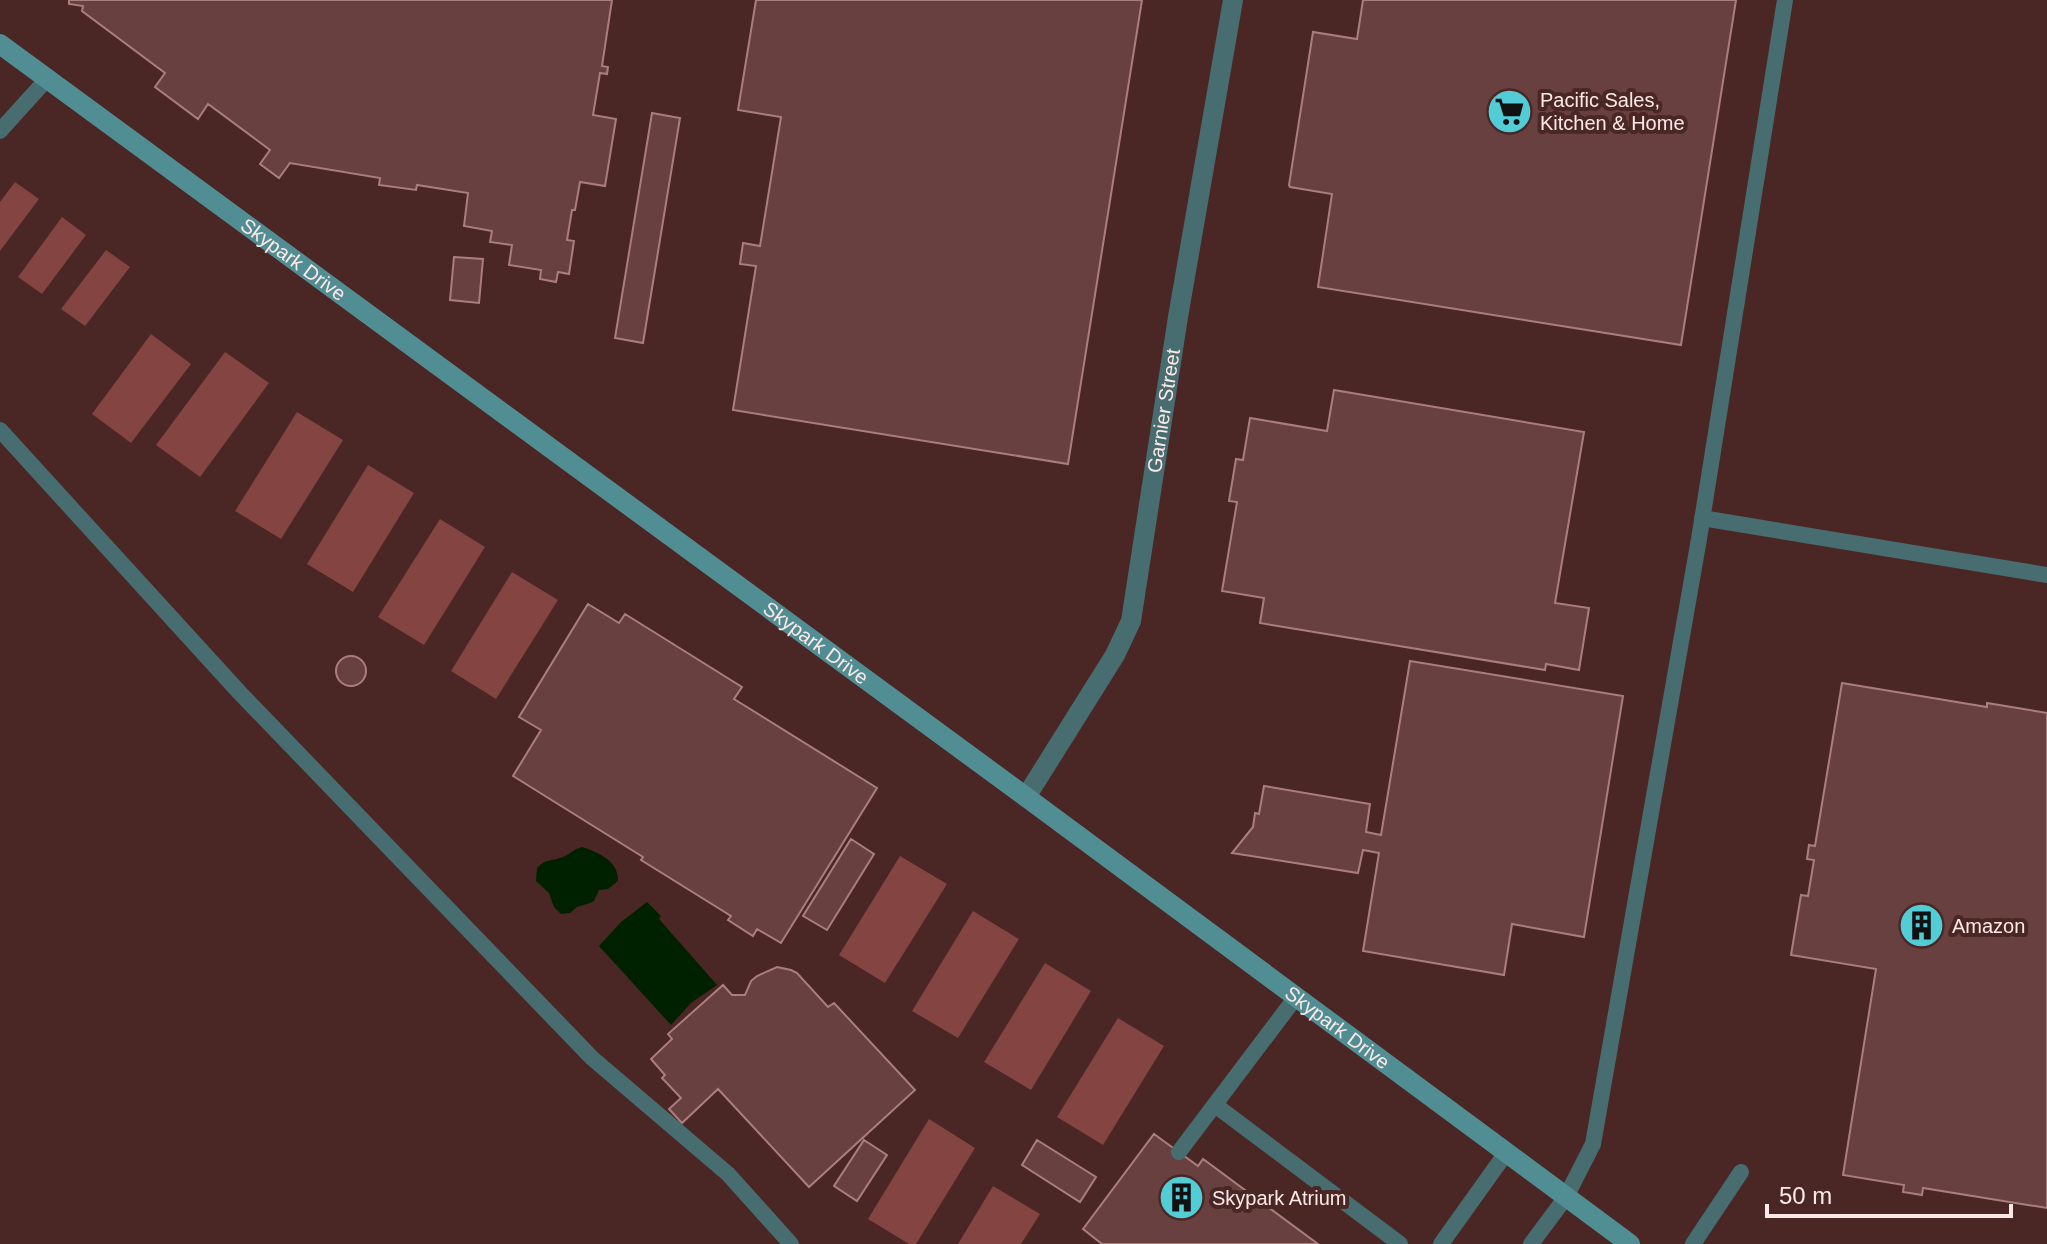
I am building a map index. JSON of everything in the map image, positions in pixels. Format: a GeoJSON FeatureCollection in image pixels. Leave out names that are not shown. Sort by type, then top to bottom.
{"type":"FeatureCollection","features":[{"type":"Feature","properties":{"kind":"main road","name":"Skypark Drive"},"geometry":{"type":"LineString","coordinates":[[0,44],[1630,1244]]}},
{"type":"Feature","properties":{"kind":"street","name":"Garnier Street"},"geometry":{"type":"LineString","coordinates":[[1026,797],[1115,655],[1131,621],[1178,317],[1233,0]]}},
{"type":"Feature","properties":{"kind":"lane"},"geometry":{"type":"LineString","coordinates":[[1531,1244],[1566,1197],[1593,1144],[1702,518],[1785,0]]}},
{"type":"Feature","properties":{"kind":"lane"},"geometry":{"type":"LineString","coordinates":[[0,131],[47,79]]}},
{"type":"Feature","properties":{"kind":"lane"},"geometry":{"type":"LineString","coordinates":[[0,430],[239,692],[592,1058],[728,1174],[791,1244]]}},
{"type":"Feature","properties":{"kind":"lane"},"geometry":{"type":"LineString","coordinates":[[1702,518],[2047,575]]}},
{"type":"Feature","properties":{"kind":"lane"},"geometry":{"type":"LineString","coordinates":[[1179,1152],[1296,997]]}},
{"type":"Feature","properties":{"kind":"lane"},"geometry":{"type":"LineString","coordinates":[[1215,1105],[1400,1244]]}},
{"type":"Feature","properties":{"kind":"lane"},"geometry":{"type":"LineString","coordinates":[[1441,1244],[1506,1153]]}},
{"type":"Feature","properties":{"kind":"lane"},"geometry":{"type":"LineString","coordinates":[[1693,1244],[1741,1172]]}},
{"type":"Feature","properties":{"kind":"shaded area"},"geometry":{"type":"Polygon","coordinates":[[[15,182],[39,199],[0,251],[0,202],[15,182]]]}},
{"type":"Feature","properties":{"kind":"shaded area"},"geometry":{"type":"Polygon","coordinates":[[[62,217],[86,235],[42,294],[18,277],[62,217]]]}},
{"type":"Feature","properties":{"kind":"shaded area"},"geometry":{"type":"Polygon","coordinates":[[[106,250],[130,267],[85,326],[61,309],[106,250]]]}},
{"type":"Feature","properties":{"kind":"shaded area"},"geometry":{"type":"Polygon","coordinates":[[[151,334],[191,364],[131,443],[92,414],[151,334]]]}},
{"type":"Feature","properties":{"kind":"shaded area"},"geometry":{"type":"Polygon","coordinates":[[[225,352],[269,383],[200,477],[156,445],[225,352]]]}},
{"type":"Feature","properties":{"kind":"shaded area"},"geometry":{"type":"Polygon","coordinates":[[[297,412],[343,440],[281,539],[235,511],[297,412]]]}},
{"type":"Feature","properties":{"kind":"shaded area"},"geometry":{"type":"Polygon","coordinates":[[[368,465],[414,493],[353,592],[307,564],[368,465]]]}},
{"type":"Feature","properties":{"kind":"shaded area"},"geometry":{"type":"Polygon","coordinates":[[[440,519],[485,547],[424,645],[378,617],[440,519]]]}},
{"type":"Feature","properties":{"kind":"shaded area"},"geometry":{"type":"Polygon","coordinates":[[[512,572],[558,600],[496,699],[451,671],[512,572]]]}},
{"type":"Feature","properties":{"kind":"shaded area"},"geometry":{"type":"Polygon","coordinates":[[[582,847],[611,863],[618,881],[608,889],[599,890],[594,901],[561,914],[554,907],[549,893],[536,881],[537,868],[582,847]]]}},
{"type":"Feature","properties":{"kind":"shaded area"},"geometry":{"type":"Polygon","coordinates":[[[900,856],[947,884],[885,983],[839,955],[900,856]]]}},
{"type":"Feature","properties":{"kind":"shaded area"},"geometry":{"type":"Polygon","coordinates":[[[647,902],[717,985],[691,1003],[671,1025],[599,946],[621,922],[647,902]]]}},
{"type":"Feature","properties":{"kind":"shaded area"},"geometry":{"type":"Polygon","coordinates":[[[973,911],[1019,939],[958,1038],[912,1011],[973,911]]]}},
{"type":"Feature","properties":{"kind":"shaded area"},"geometry":{"type":"Polygon","coordinates":[[[1045,963],[1091,991],[1031,1090],[984,1062],[1045,963]]]}},
{"type":"Feature","properties":{"kind":"shaded area"},"geometry":{"type":"Polygon","coordinates":[[[1118,1018],[1164,1046],[1103,1145],[1057,1117],[1118,1018]]]}},
{"type":"Feature","properties":{"kind":"shaded area"},"geometry":{"type":"Polygon","coordinates":[[[929,1119],[975,1148],[916,1244],[909,1244],[868,1219],[929,1119]]]}},
{"type":"Feature","properties":{"kind":"shaded area"},"geometry":{"type":"Polygon","coordinates":[[[993,1186],[1040,1214],[1021,1244],[958,1244],[993,1186]]]}},
{"type":"Feature","properties":{"kind":"building"},"geometry":{"type":"Polygon","coordinates":[[[69,0],[612,0],[602,66],[608,67],[607,74],[600,73],[593,115],[616,119],[605,186],[580,182],[567,240],[574,241],[569,274],[558,272],[556,282],[540,279],[541,270],[509,265],[512,245],[490,242],[492,231],[464,226],[468,193],[417,185],[416,190],[379,185],[380,178],[290,163],[279,178],[260,164],[270,150],[208,104],[198,119],[155,87],[165,73],[82,11],[83,6],[69,4],[69,0]]]}},
{"type":"Feature","properties":{"kind":"building"},"geometry":{"type":"Polygon","coordinates":[[[756,0],[1142,0],[1068,464],[733,410],[756,266],[740,264],[743,243],[760,246],[781,117],[738,110],[756,0]]]}},
{"type":"Feature","properties":{"kind":"building","name":"Pacific Sales, Kitchen & Home"},"geometry":{"type":"Polygon","coordinates":[[[1363,0],[1736,0],[1681,345],[1318,287],[1332,194],[1289,185],[1313,32],[1357,39],[1363,0]]]}},
{"type":"Feature","properties":{"kind":"building"},"geometry":{"type":"Polygon","coordinates":[[[652,113],[680,118],[643,343],[615,338],[652,113]]]}},
{"type":"Feature","properties":{"kind":"building"},"geometry":{"type":"Polygon","coordinates":[[[454,257],[483,259],[479,303],[450,300],[454,257]]]}},
{"type":"Feature","properties":{"kind":"building"},"geometry":{"type":"Polygon","coordinates":[[[1334,390],[1584,432],[1555,603],[1589,608],[1579,670],[1546,664],[1545,670],[1260,623],[1264,598],[1222,591],[1237,502],[1229,501],[1236,459],[1243,460],[1250,418],[1327,431],[1334,390]]]}},
{"type":"Feature","properties":{"kind":"building"},"geometry":{"type":"Polygon","coordinates":[[[588,604],[619,623],[625,614],[742,687],[734,699],[877,788],[781,943],[757,929],[753,936],[728,920],[731,916],[641,860],[643,857],[513,776],[541,730],[519,717],[588,604]]]}},
{"type":"Feature","properties":{"kind":"building"},"geometry":{"type":"Polygon","coordinates":[[[351,656],[362,660],[366,671],[362,682],[351,686],[340,682],[336,671],[340,660],[351,656]]]}},
{"type":"Feature","properties":{"kind":"building"},"geometry":{"type":"Polygon","coordinates":[[[1410,661],[1623,696],[1584,937],[1512,924],[1504,975],[1363,951],[1379,853],[1363,850],[1358,873],[1232,853],[1253,827],[1255,813],[1259,814],[1264,786],[1370,804],[1366,832],[1381,835],[1410,661]]]}},
{"type":"Feature","properties":{"kind":"building","name":"Amazon"},"geometry":{"type":"Polygon","coordinates":[[[1842,683],[1987,707],[1987,703],[2047,713],[2047,1208],[1923,1188],[1922,1195],[1903,1192],[1904,1185],[1843,1175],[1876,969],[1791,955],[1801,895],[1808,896],[1814,860],[1807,859],[1809,845],[1815,846],[1842,683]]]}},
{"type":"Feature","properties":{"kind":"building"},"geometry":{"type":"Polygon","coordinates":[[[851,839],[874,854],[827,930],[803,916],[851,839]]]}},
{"type":"Feature","properties":{"kind":"building"},"geometry":{"type":"Polygon","coordinates":[[[777,967],[797,973],[828,1007],[834,1003],[915,1090],[809,1187],[718,1089],[682,1123],[669,1109],[681,1098],[662,1078],[665,1075],[651,1059],[672,1039],[668,1034],[723,985],[732,995],[745,995],[751,981],[777,967]]]}},
{"type":"Feature","properties":{"kind":"building","name":"Skypark Atrium"},"geometry":{"type":"Polygon","coordinates":[[[1154,1134],[1198,1166],[1203,1159],[1318,1244],[1102,1244],[1083,1229],[1154,1134]]]}},
{"type":"Feature","properties":{"kind":"building"},"geometry":{"type":"Polygon","coordinates":[[[864,1140],[887,1155],[857,1201],[834,1186],[864,1140]]]}},
{"type":"Feature","properties":{"kind":"building"},"geometry":{"type":"Polygon","coordinates":[[[1037,1140],[1096,1177],[1080,1202],[1022,1165],[1037,1140]]]}},
{"type":"Feature","properties":{"kind":"place","name":"Pacific Sales, Kitchen & Home"},"geometry":{"type":"Point","coordinates":[1509,112]}},
{"type":"Feature","properties":{"kind":"place","name":"Amazon"},"geometry":{"type":"Point","coordinates":[1921,926]}},
{"type":"Feature","properties":{"kind":"place","name":"Skypark Atrium"},"geometry":{"type":"Point","coordinates":[1181,1198]}}]}
